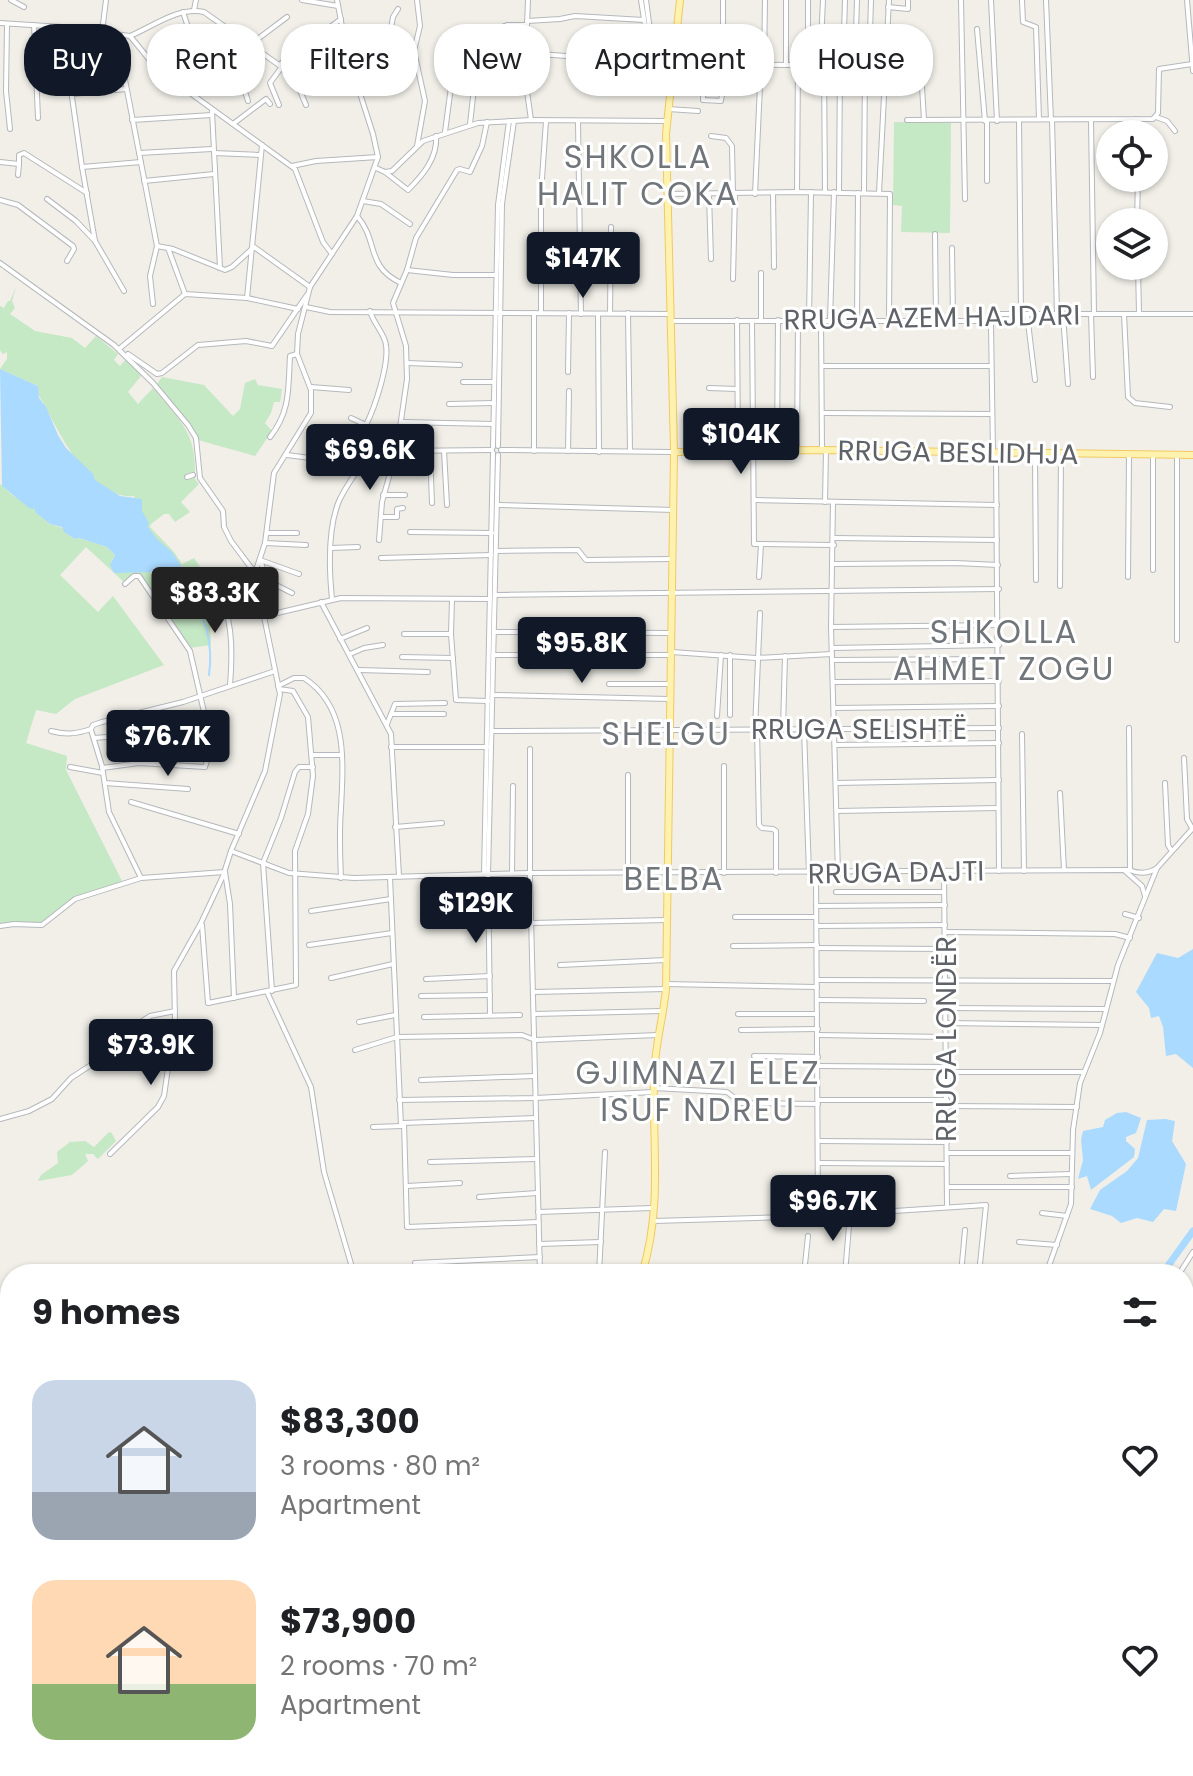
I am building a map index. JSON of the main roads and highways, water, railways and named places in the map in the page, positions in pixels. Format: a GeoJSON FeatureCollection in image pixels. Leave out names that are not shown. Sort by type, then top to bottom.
{"type":"FeatureCollection","features":[{"type":"Feature","properties":{"kind":"main road"},"geometry":{"type":"LineString","coordinates":[[645,1264],[655,1208],[654,1090],[666,986],[674,593],[667,121],[680,0]]}},
{"type":"Feature","properties":{"kind":"main road","name":"RRUGA BESLIDHJA"},"geometry":{"type":"LineString","coordinates":[[674,452],[824,450],[1193,455]]}},
{"type":"Feature","properties":{"kind":"water"},"geometry":{"type":"Polygon","coordinates":[[[0,369],[38,386],[39,398],[58,435],[95,480],[120,496],[142,499],[142,511],[148,527],[172,552],[193,584],[184,584],[183,594],[158,580],[152,572],[114,573],[110,565],[115,555],[107,547],[75,539],[62,527],[50,524],[35,509],[29,508],[2,486],[0,369]]]}},
{"type":"Feature","properties":{"kind":"water"},"geometry":{"type":"Polygon","coordinates":[[[1193,949],[1193,1068],[1176,1054],[1166,1056],[1159,1016],[1151,1018],[1149,1008],[1136,992],[1157,953],[1178,958],[1193,949]]]}},
{"type":"Feature","properties":{"kind":"water"},"geometry":{"type":"Polygon","coordinates":[[[1126,1112],[1141,1118],[1136,1133],[1126,1137],[1135,1149],[1134,1157],[1091,1190],[1087,1176],[1078,1179],[1083,1160],[1083,1131],[1103,1127],[1105,1120],[1126,1112]]]}},
{"type":"Feature","properties":{"kind":"water"},"geometry":{"type":"Polygon","coordinates":[[[1147,1120],[1175,1121],[1172,1141],[1186,1164],[1176,1211],[1164,1209],[1153,1222],[1137,1218],[1121,1223],[1112,1216],[1090,1209],[1100,1190],[1127,1171],[1138,1158],[1147,1120]]]}},
{"type":"Feature","properties":{"kind":"waterway"},"geometry":{"type":"LineString","coordinates":[[184,584],[206,626],[210,650],[209,675]]}},
{"type":"Feature","properties":{"kind":"waterway"},"geometry":{"type":"LineString","coordinates":[[1169,1264],[1193,1231]]}},
{"type":"Feature","properties":{"kind":"district","name":"SHKOLLA HALIT COKA"},"geometry":{"type":"Point","coordinates":[638,176]}},
{"type":"Feature","properties":{"kind":"district","name":"SHKOLLA AHMET ZOGU"},"geometry":{"type":"Point","coordinates":[1004,650]}},
{"type":"Feature","properties":{"kind":"district","name":"SHELGU"},"geometry":{"type":"Point","coordinates":[666,734]}},
{"type":"Feature","properties":{"kind":"district","name":"BELBA"},"geometry":{"type":"Point","coordinates":[674,879]}},
{"type":"Feature","properties":{"kind":"district","name":"GJIMNAZI ELEZ ISUF NDREU"},"geometry":{"type":"Point","coordinates":[698,1092]}}]}
